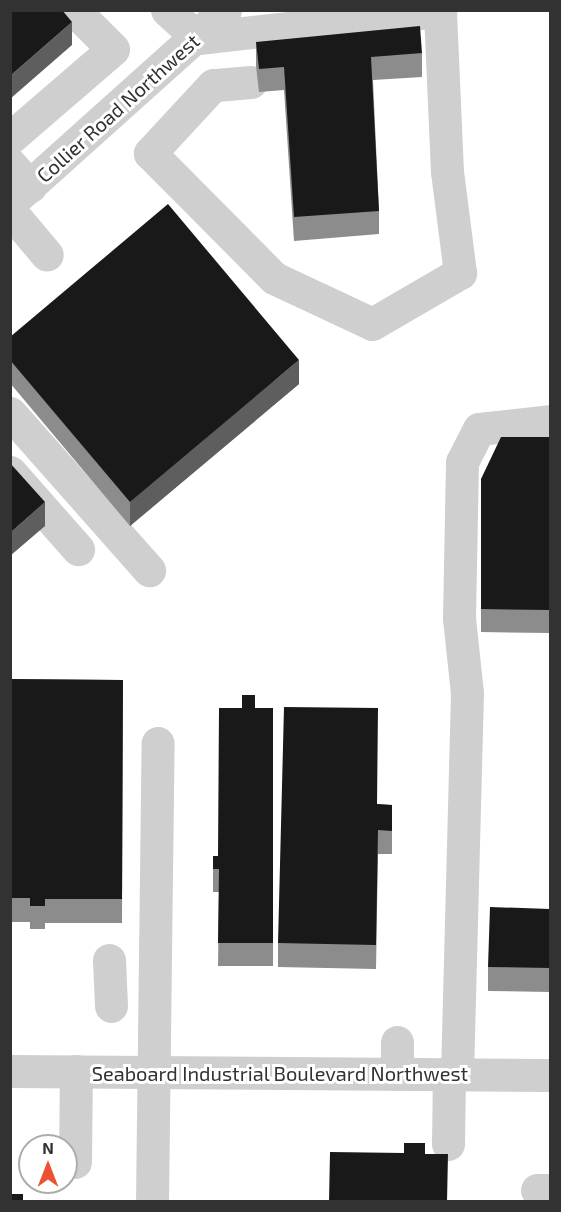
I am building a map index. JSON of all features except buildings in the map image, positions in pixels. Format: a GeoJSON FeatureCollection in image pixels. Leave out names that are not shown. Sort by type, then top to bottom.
{"type":"FeatureCollection","features":[{"type":"Feature","properties":{"kind":"street"},"geometry":{"type":"LineString","coordinates":[[10,138],[113,49],[74,10]]}},
{"type":"Feature","properties":{"kind":"street"},"geometry":{"type":"LineString","coordinates":[[167,10],[198,38],[440,11],[447,172],[460,273],[372,324],[274,278],[150,153],[213,85],[251,82]]}},
{"type":"Feature","properties":{"kind":"street","name":"Collier Road Northwest"},"geometry":{"type":"LineString","coordinates":[[15,191],[96,128],[198,38],[225,10]]}},
{"type":"Feature","properties":{"kind":"street"},"geometry":{"type":"LineString","coordinates":[[64,91],[96,128]]}},
{"type":"Feature","properties":{"kind":"street"},"geometry":{"type":"LineString","coordinates":[[124,103],[161,140]]}},
{"type":"Feature","properties":{"kind":"street"},"geometry":{"type":"LineString","coordinates":[[15,191],[47,255]]}},
{"type":"Feature","properties":{"kind":"street"},"geometry":{"type":"LineString","coordinates":[[10,413],[149,570]]}},
{"type":"Feature","properties":{"kind":"street"},"geometry":{"type":"LineString","coordinates":[[448,1144],[453,1074],[467,693],[459,618],[462,462],[479,429],[550,421]]}},
{"type":"Feature","properties":{"kind":"street"},"geometry":{"type":"LineString","coordinates":[[10,472],[78,549]]}},
{"type":"Feature","properties":{"kind":"street"},"geometry":{"type":"LineString","coordinates":[[152,1202],[158,743]]}},
{"type":"Feature","properties":{"kind":"street"},"geometry":{"type":"LineString","coordinates":[[109,960],[111,1006]]}},
{"type":"Feature","properties":{"kind":"street","name":"Seaboard Industrial Boulevard Northwest"},"geometry":{"type":"LineString","coordinates":[[10,1071],[155,1072],[397,1058],[453,1074],[550,1075]]}},
{"type":"Feature","properties":{"kind":"street"},"geometry":{"type":"LineString","coordinates":[[75,1071],[75,1134]]}}]}
